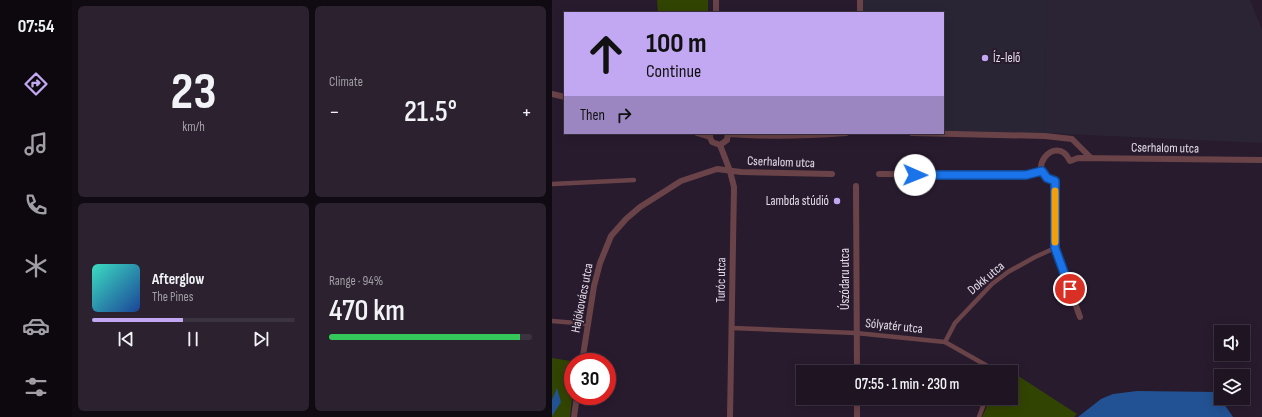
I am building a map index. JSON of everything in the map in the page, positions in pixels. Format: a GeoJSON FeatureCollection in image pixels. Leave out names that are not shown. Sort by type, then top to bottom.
{"type":"FeatureCollection","features":[{"type":"Feature","properties":{"kind":"street"},"geometry":{"type":"LineString","coordinates":[[716,0],[716,12]]}},
{"type":"Feature","properties":{"kind":"street"},"geometry":{"type":"LineString","coordinates":[[860,0],[860,12]]}},
{"type":"Feature","properties":{"kind":"street"},"geometry":{"type":"LineString","coordinates":[[552,94],[564,97]]}},
{"type":"Feature","properties":{"kind":"street","name":"Cserhalom utca"},"geometry":{"type":"LineString","coordinates":[[728,136],[807,136],[833,134]]}},
{"type":"Feature","properties":{"kind":"street"},"geometry":{"type":"LineString","coordinates":[[944,134],[1045,136],[1072,139],[1091,158]]}},
{"type":"Feature","properties":{"kind":"street"},"geometry":{"type":"LineString","coordinates":[[710,135],[714,144],[720,145],[723,144],[728,136]]}},
{"type":"Feature","properties":{"kind":"street","name":"Turóc utca"},"geometry":{"type":"LineString","coordinates":[[720,145],[730,171],[734,188],[730,417]]}},
{"type":"Feature","properties":{"kind":"street","name":"Cserhalom utca"},"geometry":{"type":"LineString","coordinates":[[1042,171],[1042,162],[1046,155],[1054,151],[1059,151],[1066,155],[1070,161],[1078,158],[1262,159]]}},
{"type":"Feature","properties":{"kind":"street","name":"Hajókovács utca"},"geometry":{"type":"LineString","coordinates":[[583,353],[594,286],[600,263],[611,236],[618,227],[640,207],[681,181],[717,168],[730,171]]}},
{"type":"Feature","properties":{"kind":"street","name":"Cserhalom utca"},"geometry":{"type":"LineString","coordinates":[[730,171],[832,174]]}},
{"type":"Feature","properties":{"kind":"street"},"geometry":{"type":"LineString","coordinates":[[879,174],[1026,175],[1042,171],[1047,178],[1055,181],[1055,248],[1080,317]]}},
{"type":"Feature","properties":{"kind":"street"},"geometry":{"type":"LineString","coordinates":[[552,184],[634,180]]}},
{"type":"Feature","properties":{"kind":"street","name":"Úszódaru utca"},"geometry":{"type":"LineString","coordinates":[[856,186],[857,365]]}},
{"type":"Feature","properties":{"kind":"street","name":"Dokk utca"},"geometry":{"type":"LineString","coordinates":[[945,342],[955,323],[962,314],[992,284],[1022,265],[1055,248]]}},
{"type":"Feature","properties":{"kind":"street"},"geometry":{"type":"LineString","coordinates":[[552,321],[588,324]]}},
{"type":"Feature","properties":{"kind":"street","name":"Sólyatér utca"},"geometry":{"type":"LineString","coordinates":[[732,328],[856,333],[945,342],[986,365]]}},
{"type":"Feature","properties":{"kind":"street"},"geometry":{"type":"LineString","coordinates":[[574,417],[576,405]]}},
{"type":"Feature","properties":{"kind":"street"},"geometry":{"type":"LineString","coordinates":[[857,405],[857,417]]}},
{"type":"Feature","properties":{"kind":"street"},"geometry":{"type":"LineString","coordinates":[[979,417],[983,405]]}},
{"type":"Feature","properties":{"kind":"shaded area"},"geometry":{"type":"Polygon","coordinates":[[[863,0],[1047,0],[1044,133],[944,131],[944,12],[863,12],[863,0]]]}},
{"type":"Feature","properties":{"kind":"shaded area"},"geometry":{"type":"Polygon","coordinates":[[[1047,0],[1250,0],[1262,30],[1262,143],[1044,133],[1047,0]]]}},
{"type":"Feature","properties":{"kind":"green space"},"geometry":{"type":"Polygon","coordinates":[[[657,0],[708,0],[708,12],[658,12],[657,0]]]}},
{"type":"Feature","properties":{"kind":"green space"},"geometry":{"type":"Polygon","coordinates":[[[552,358],[564,360],[564,405],[571,405],[570,417],[552,417],[552,358]]]}},
{"type":"Feature","properties":{"kind":"green space"},"geometry":{"type":"Polygon","coordinates":[[[1018,376],[1077,414],[1074,417],[982,417],[988,405],[1018,405],[1018,376]]]}},
{"type":"Feature","properties":{"kind":"water"},"geometry":{"type":"Polygon","coordinates":[[[557,388],[561,402],[552,416],[552,400],[557,388]]]}},
{"type":"Feature","properties":{"kind":"water"},"geometry":{"type":"Polygon","coordinates":[[[1137,391],[1214,392],[1214,405],[1225,405],[1233,417],[1078,417],[1101,399],[1113,394],[1137,391]]]}},
{"type":"Feature","properties":{"kind":"slow traffic"},"geometry":{"type":"LineString","coordinates":[[1055,191],[1055,242]]}},
{"type":"Feature","properties":{"kind":"place","name":"Íz-lelő"},"geometry":{"type":"Point","coordinates":[985,58]}},
{"type":"Feature","properties":{"kind":"place","name":"Lambda stúdió"},"geometry":{"type":"Point","coordinates":[837,201]}},
{"type":"Feature","properties":{"kind":"route"},"geometry":{"type":"LineString","coordinates":[[915,175],[1026,175],[1042,171],[1047,178],[1055,181],[1055,248],[1070,289]]}}]}
